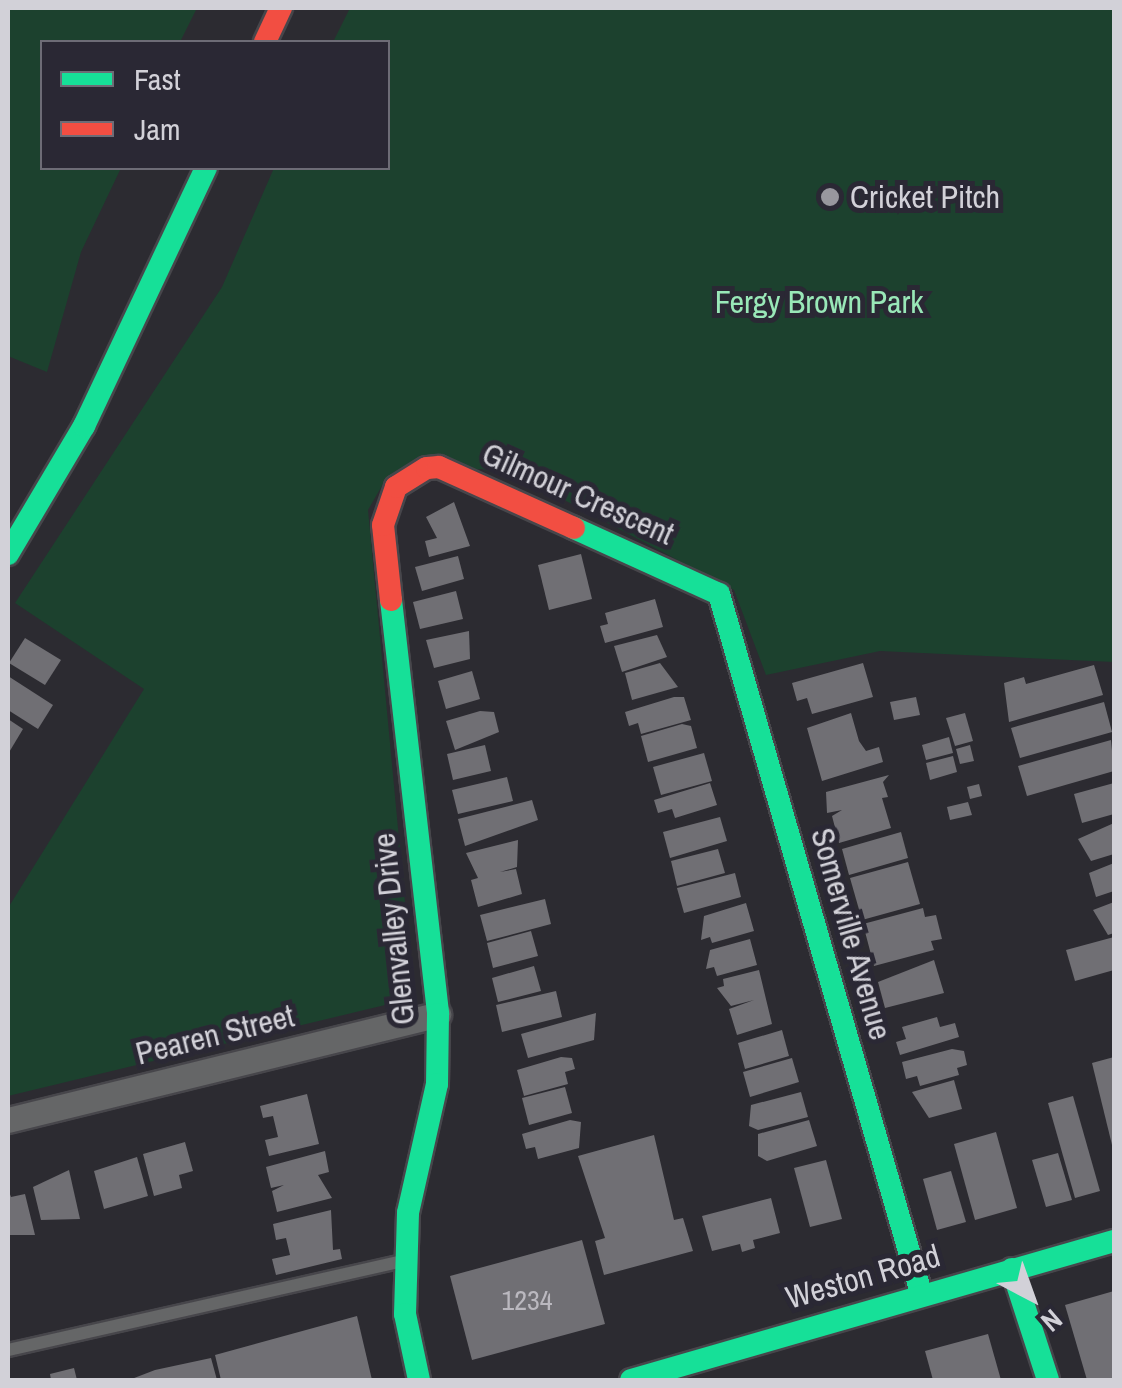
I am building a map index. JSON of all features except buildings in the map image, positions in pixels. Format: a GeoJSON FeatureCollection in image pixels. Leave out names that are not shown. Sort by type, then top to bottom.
{"type":"FeatureCollection","features":[{"type":"Feature","properties":{"kind":"street"},"geometry":{"type":"LineString","coordinates":[[266,40],[281,8]]}},
{"type":"Feature","properties":{"kind":"street"},"geometry":{"type":"LineString","coordinates":[[8,554],[84,426],[205,170]]}},
{"type":"Feature","properties":{"kind":"street","name":"Gilmour Crescent"},"geometry":{"type":"LineString","coordinates":[[409,476],[438,467],[720,594]]}},
{"type":"Feature","properties":{"kind":"street","name":"Glenvalley Drive"},"geometry":{"type":"LineString","coordinates":[[409,476],[388,503],[385,550],[438,1014],[437,1084],[408,1212],[405,1314],[419,1380]]}},
{"type":"Feature","properties":{"kind":"street","name":"Somerville Avenue"},"geometry":{"type":"LineString","coordinates":[[720,594],[921,1292]]}},
{"type":"Feature","properties":{"kind":"street","name":"Pearen Street"},"geometry":{"type":"LineString","coordinates":[[8,1120],[438,1014]]}},
{"type":"Feature","properties":{"kind":"street","name":"Weston Road"},"geometry":{"type":"LineString","coordinates":[[631,1380],[921,1292],[1114,1241]]}},
{"type":"Feature","properties":{"kind":"street"},"geometry":{"type":"LineString","coordinates":[[1012,1269],[1048,1380]]}},
{"type":"Feature","properties":{"kind":"lane"},"geometry":{"type":"LineString","coordinates":[[8,1350],[406,1260]]}},
{"type":"Feature","properties":{"kind":"green space"},"geometry":{"type":"Polygon","coordinates":[[[8,8],[197,8],[181,40],[40,40],[40,170],[120,170],[81,252],[47,372],[8,356],[8,8]]]}},
{"type":"Feature","properties":{"kind":"green space","name":"Fergy Brown Park"},"geometry":{"type":"Polygon","coordinates":[[[350,8],[1114,8],[1114,662],[880,651],[766,675],[734,590],[553,494],[482,469],[387,477],[368,510],[414,998],[8,1096],[8,908],[144,689],[15,603],[222,287],[273,170],[390,170],[390,40],[334,40],[350,8]]]}},
{"type":"Feature","properties":{"kind":"traffic: fast"},"geometry":{"type":"LineString","coordinates":[[8,554],[84,426],[205,170]]}},
{"type":"Feature","properties":{"kind":"traffic: fast"},"geometry":{"type":"LineString","coordinates":[[574,528],[719,594],[921,1293]]}},
{"type":"Feature","properties":{"kind":"traffic: fast"},"geometry":{"type":"LineString","coordinates":[[391,600],[438,1014],[437,1084],[408,1213],[405,1314],[419,1380]]}},
{"type":"Feature","properties":{"kind":"traffic: fast"},"geometry":{"type":"LineString","coordinates":[[631,1380],[1114,1241]]}},
{"type":"Feature","properties":{"kind":"traffic: fast"},"geometry":{"type":"LineString","coordinates":[[1012,1269],[1048,1380]]}},
{"type":"Feature","properties":{"kind":"traffic: jam"},"geometry":{"type":"LineString","coordinates":[[266,40],[281,8]]}},
{"type":"Feature","properties":{"kind":"traffic: jam"},"geometry":{"type":"LineString","coordinates":[[391,600],[383,525],[396,487],[427,468],[439,467],[574,528]]}},
{"type":"Feature","properties":{"kind":"place","name":"Cricket Pitch"},"geometry":{"type":"Point","coordinates":[830,197]}}]}
